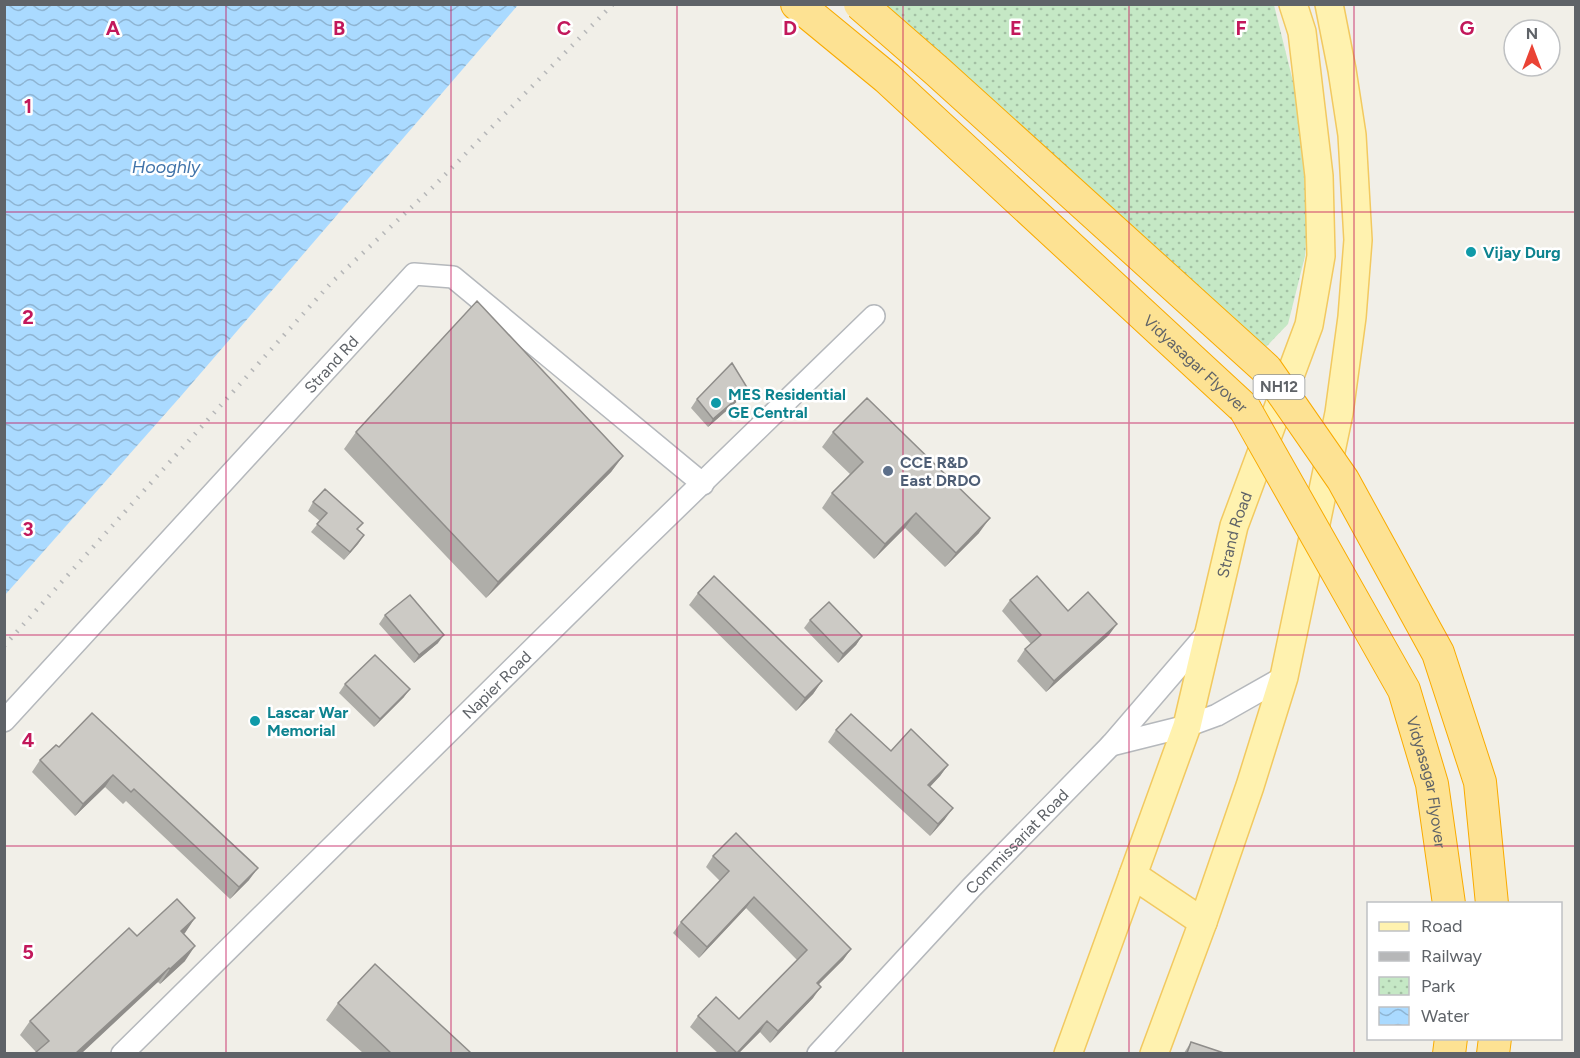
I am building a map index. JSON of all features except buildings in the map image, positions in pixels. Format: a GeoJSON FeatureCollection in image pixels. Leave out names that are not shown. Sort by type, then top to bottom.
{"type":"FeatureCollection","features":[{"type":"Feature","properties":{"kind":"highway","name":"Vidyasagar Flyover"},"geometry":{"type":"LineString","coordinates":[[797,4],[887,78],[1245,409],[1404,690],[1432,784],[1449,902]]}},
{"type":"Feature","properties":{"kind":"highway","name":"NH12"},"geometry":{"type":"LineString","coordinates":[[860,4],[1266,369],[1343,480],[1438,653],[1480,782],[1492,902]]}},
{"type":"Feature","properties":{"kind":"main road","name":"Strand Road"},"geometry":{"type":"LineString","coordinates":[[1068,1053],[1187,726],[1234,526],[1309,325],[1321,256],[1319,176],[1302,32],[1293,4]]}},
{"type":"Feature","properties":{"kind":"main road"},"geometry":{"type":"LineString","coordinates":[[1154,1053],[1250,786],[1284,676],[1339,413],[1352,317],[1358,240],[1352,135],[1329,4]]}},
{"type":"Feature","properties":{"kind":"main road"},"geometry":{"type":"LineString","coordinates":[[1132,876],[1203,922]]}},
{"type":"Feature","properties":{"kind":"street","name":"Strand Rd"},"geometry":{"type":"LineString","coordinates":[[4,721],[414,274],[453,277],[703,484]]}},
{"type":"Feature","properties":{"kind":"street","name":"Napier Road"},"geometry":{"type":"LineString","coordinates":[[122,1053],[874,316]]}},
{"type":"Feature","properties":{"kind":"street","name":"Commissariat Road"},"geometry":{"type":"LineString","coordinates":[[818,1053],[971,888],[1111,745],[1212,627]]}},
{"type":"Feature","properties":{"kind":"street"},"geometry":{"type":"LineString","coordinates":[[1111,745],[1187,726],[1217,715],[1284,676]]}},
{"type":"Feature","properties":{"kind":"green space"},"geometry":{"type":"Polygon","coordinates":[[[884,5],[1274,5],[1312,158],[1305,256],[1288,324],[1266,347],[946,57],[884,5]]]}},
{"type":"Feature","properties":{"kind":"water","name":"Hooghly"},"geometry":{"type":"Polygon","coordinates":[[[5,4],[518,5],[181,396],[5,595],[5,4]]]}},
{"type":"Feature","properties":{"kind":"railway"},"geometry":{"type":"LineString","coordinates":[[4,646],[331,283],[431,189],[613,4]]}},
{"type":"Feature","properties":{"kind":"place","name":"Vijay Durg"},"geometry":{"type":"Point","coordinates":[1471,252]}},
{"type":"Feature","properties":{"kind":"place","name":"MES Residential GE Central"},"geometry":{"type":"Point","coordinates":[716,403]}},
{"type":"Feature","properties":{"kind":"place","name":"CCE R&D East DRDO"},"geometry":{"type":"Point","coordinates":[888,471]}},
{"type":"Feature","properties":{"kind":"place","name":"Lascar War Memorial"},"geometry":{"type":"Point","coordinates":[255,721]}}]}
